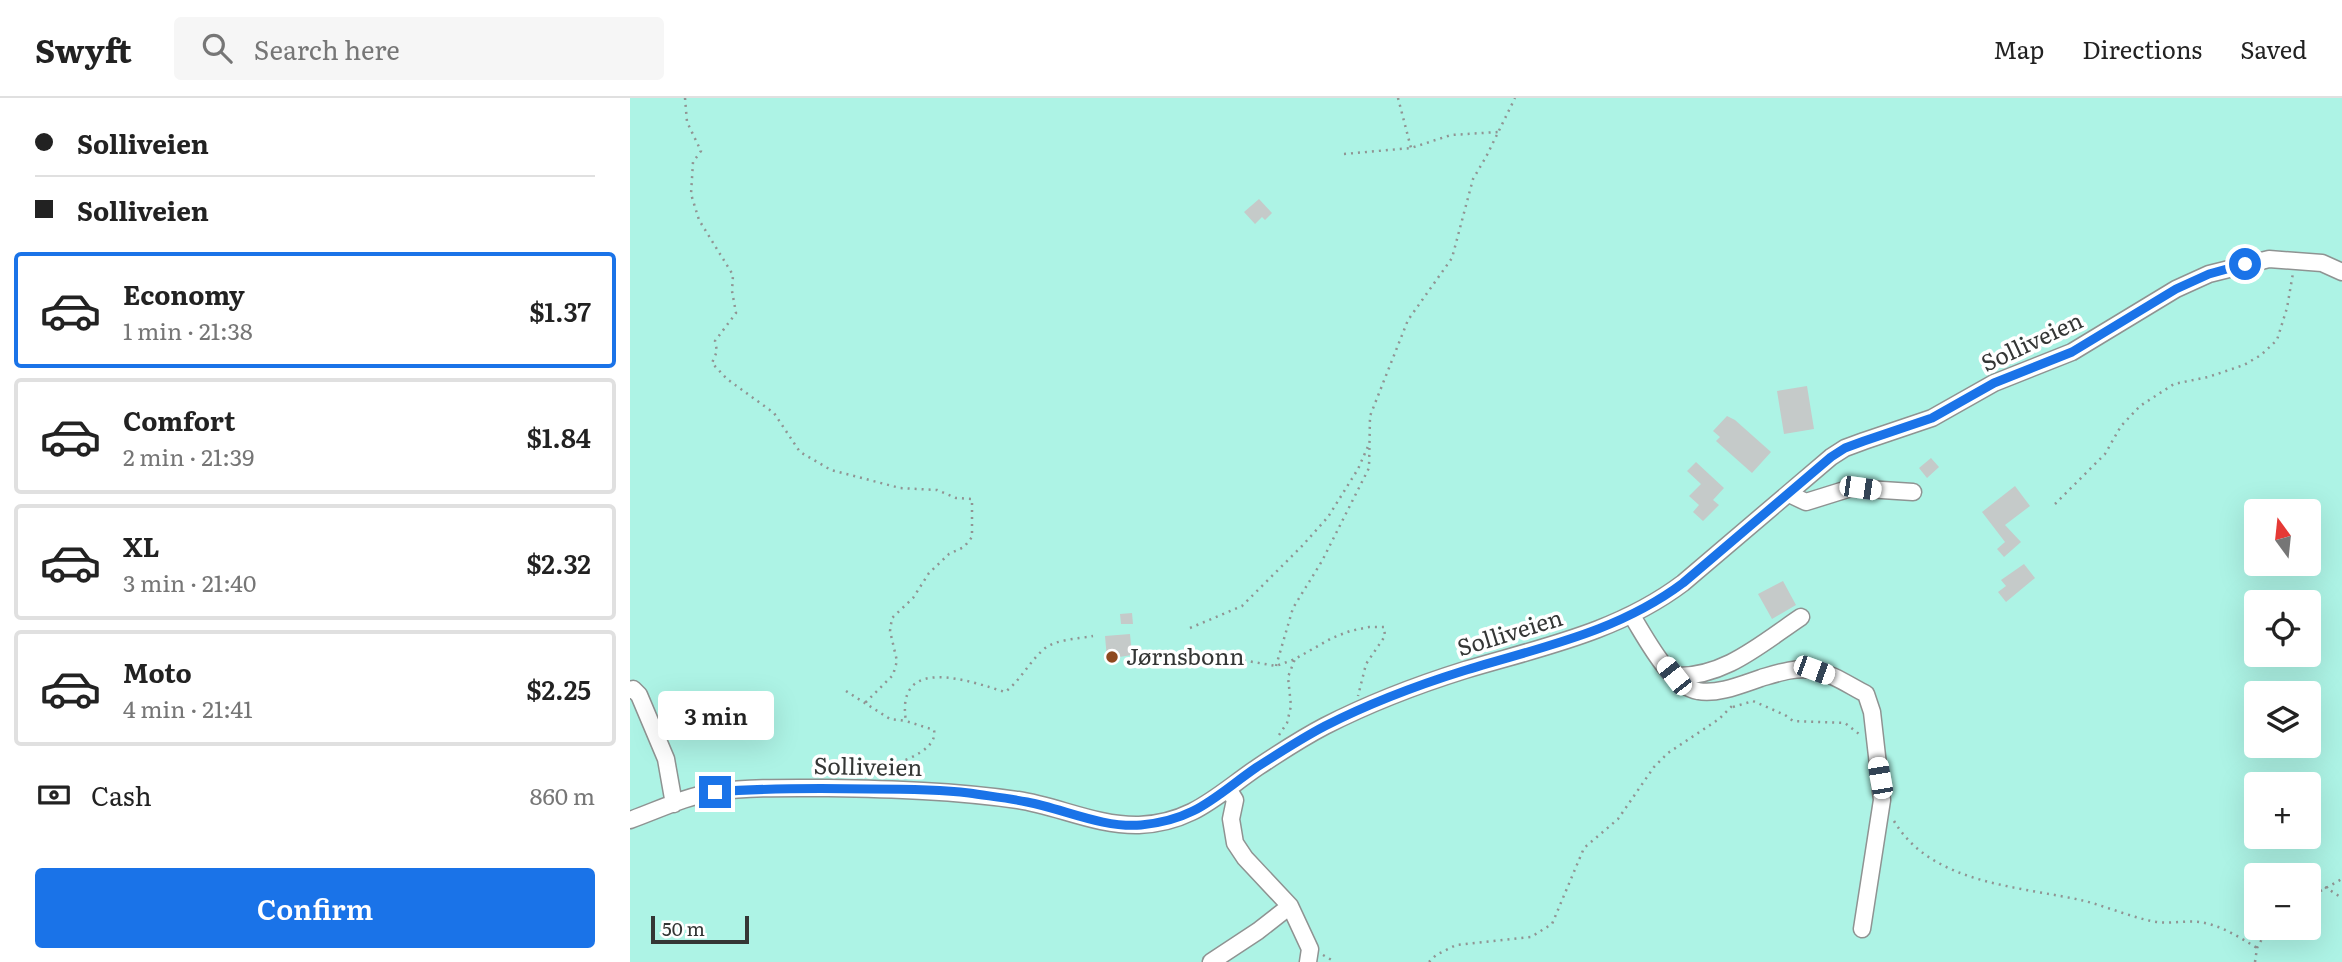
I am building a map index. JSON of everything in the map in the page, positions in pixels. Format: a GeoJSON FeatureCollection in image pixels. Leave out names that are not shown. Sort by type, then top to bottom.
{"type":"FeatureCollection","features":[{"type":"Feature","properties":{"kind":"street","name":"Solliveien"},"geometry":{"type":"LineString","coordinates":[[630,820],[694,796],[761,789],[918,789],[966,793],[1027,802],[1100,821],[1138,825],[1188,815],[1229,790],[1258,767],[1323,727],[1354,712],[1411,688],[1576,638],[1632,615],[1683,583],[1845,448],[1932,418],[1994,383],[2072,352],[2187,284],[2209,274],[2269,259],[2322,263],[2342,272]]}},
{"type":"Feature","properties":{"kind":"street"},"geometry":{"type":"LineString","coordinates":[[1789,494],[1806,502],[1850,488],[1913,492]]}},
{"type":"Feature","properties":{"kind":"street"},"geometry":{"type":"LineString","coordinates":[[1632,615],[1649,645],[1674,676],[1684,686],[1698,691],[1743,684],[1791,669],[1814,670],[1867,694],[1872,712],[1882,800],[1863,929]]}},
{"type":"Feature","properties":{"kind":"street"},"geometry":{"type":"LineString","coordinates":[[1674,676],[1704,674],[1722,668],[1801,617]]}},
{"type":"Feature","properties":{"kind":"street"},"geometry":{"type":"LineString","coordinates":[[630,690],[639,695],[661,745],[674,804]]}},
{"type":"Feature","properties":{"kind":"street"},"geometry":{"type":"LineString","coordinates":[[1229,790],[1235,800],[1231,819],[1235,843],[1245,858],[1290,906],[1310,948],[1308,962]]}},
{"type":"Feature","properties":{"kind":"street"},"geometry":{"type":"LineString","coordinates":[[1211,962],[1290,906]]}},
{"type":"Feature","properties":{"kind":"path"},"geometry":{"type":"LineString","coordinates":[[685,98],[687,122],[701,150],[693,162],[691,194],[699,220],[733,275],[732,291],[736,313],[715,341],[717,351],[712,363],[726,379],[774,413],[800,452],[831,470],[900,488],[937,490],[956,498],[972,499],[972,537],[964,547],[949,554],[929,573],[913,598],[892,618],[890,631],[897,661],[893,675],[865,703]]}},
{"type":"Feature","properties":{"kind":"path"},"geometry":{"type":"LineString","coordinates":[[1398,98],[1411,148]]}},
{"type":"Feature","properties":{"kind":"path"},"geometry":{"type":"LineString","coordinates":[[1276,666],[1293,608],[1322,561],[1369,468],[1370,416],[1408,320],[1452,258],[1472,179],[1515,98]]}},
{"type":"Feature","properties":{"kind":"path"},"geometry":{"type":"LineString","coordinates":[[1344,155],[1411,148],[1451,135],[1498,132]]}},
{"type":"Feature","properties":{"kind":"path"},"geometry":{"type":"LineString","coordinates":[[2055,504],[2105,454],[2121,426],[2140,406],[2174,384],[2208,377],[2244,365],[2261,355],[2277,340],[2287,308],[2295,260]]}},
{"type":"Feature","properties":{"kind":"path"},"geometry":{"type":"LineString","coordinates":[[1190,628],[1242,606],[1302,546],[1328,517],[1358,469],[1370,441]]}},
{"type":"Feature","properties":{"kind":"path"},"geometry":{"type":"LineString","coordinates":[[1202,658],[1242,660],[1276,666],[1350,631],[1384,627],[1385,636],[1366,664],[1354,712]]}},
{"type":"Feature","properties":{"kind":"path"},"geometry":{"type":"LineString","coordinates":[[906,721],[904,706],[907,694],[914,684],[927,678],[949,676],[1005,692],[1016,684],[1044,649],[1064,641],[1093,636]]}},
{"type":"Feature","properties":{"kind":"path"},"geometry":{"type":"LineString","coordinates":[[1273,744],[1287,723],[1291,706],[1288,677],[1295,659]]}},
{"type":"Feature","properties":{"kind":"path"},"geometry":{"type":"LineString","coordinates":[[846,691],[890,719],[934,730],[933,743],[926,750],[860,776]]}},
{"type":"Feature","properties":{"kind":"path"},"geometry":{"type":"LineString","coordinates":[[1429,962],[1455,945],[1531,937],[1552,924],[1584,848],[1618,819],[1654,767],[1668,752],[1720,719],[1732,707],[1754,701],[1793,721],[1845,723],[1855,729],[1876,752]]}},
{"type":"Feature","properties":{"kind":"path"},"geometry":{"type":"LineString","coordinates":[[1882,800],[1909,840],[1933,860],[1967,876],[2088,902],[2154,922],[2199,922],[2227,930],[2257,948]]}},
{"type":"Feature","properties":{"kind":"path"},"geometry":{"type":"LineString","coordinates":[[2321,890],[2342,879]]}},
{"type":"Feature","properties":{"kind":"path"},"geometry":{"type":"LineString","coordinates":[[2325,887],[2342,898]]}},
{"type":"Feature","properties":{"kind":"path"},"geometry":{"type":"LineString","coordinates":[[2255,962],[2261,940]]}},
{"type":"Feature","properties":{"kind":"green space"},"geometry":{"type":"Polygon","coordinates":[[[630,98],[2342,98],[2342,962],[630,962],[630,98]]]}},
{"type":"Feature","properties":{"kind":"building"},"geometry":{"type":"Polygon","coordinates":[[[1259,199],[1272,213],[1255,224],[1244,212],[1259,199]]]}},
{"type":"Feature","properties":{"kind":"building"},"geometry":{"type":"Polygon","coordinates":[[[1807,386],[1814,429],[1784,434],[1777,391],[1807,386]]]}},
{"type":"Feature","properties":{"kind":"building"},"geometry":{"type":"Polygon","coordinates":[[[1727,416],[1771,452],[1752,473],[1716,441],[1720,437],[1713,431],[1727,416]]]}},
{"type":"Feature","properties":{"kind":"building"},"geometry":{"type":"Polygon","coordinates":[[[1931,458],[1939,467],[1927,478],[1919,468],[1931,458]]]}},
{"type":"Feature","properties":{"kind":"building"},"geometry":{"type":"Polygon","coordinates":[[[1696,462],[1724,488],[1713,500],[1719,505],[1703,521],[1693,512],[1699,505],[1689,496],[1701,484],[1687,471],[1696,462]]]}},
{"type":"Feature","properties":{"kind":"building"},"geometry":{"type":"Polygon","coordinates":[[[2015,486],[2030,506],[2005,525],[2021,542],[2004,557],[1997,549],[2005,542],[1982,512],[2015,486]]]}},
{"type":"Feature","properties":{"kind":"building"},"geometry":{"type":"Polygon","coordinates":[[[2024,564],[2035,578],[2006,602],[1998,592],[2006,586],[2001,580],[2024,564]]]}},
{"type":"Feature","properties":{"kind":"building"},"geometry":{"type":"Polygon","coordinates":[[[1783,581],[1796,605],[1772,619],[1758,594],[1783,581]]]}},
{"type":"Feature","properties":{"kind":"building"},"geometry":{"type":"Polygon","coordinates":[[[1132,613],[1133,624],[1121,624],[1120,614],[1132,613]]]}},
{"type":"Feature","properties":{"kind":"building"},"geometry":{"type":"Polygon","coordinates":[[[1130,634],[1132,655],[1107,659],[1105,636],[1130,634]]]}},
{"type":"Feature","properties":{"kind":"place","name":"Jørnsbonn"},"geometry":{"type":"Point","coordinates":[1112,657]}},
{"type":"Feature","properties":{"kind":"route"},"geometry":{"type":"LineString","coordinates":[[715,792],[773,788],[918,789],[1027,802],[1100,821],[1138,825],[1188,815],[1323,727],[1371,705],[1464,670],[1576,638],[1632,615],[1683,583],[1845,448],[1932,418],[1994,383],[2072,352],[2176,289],[2209,274],[2245,264]]}}]}
